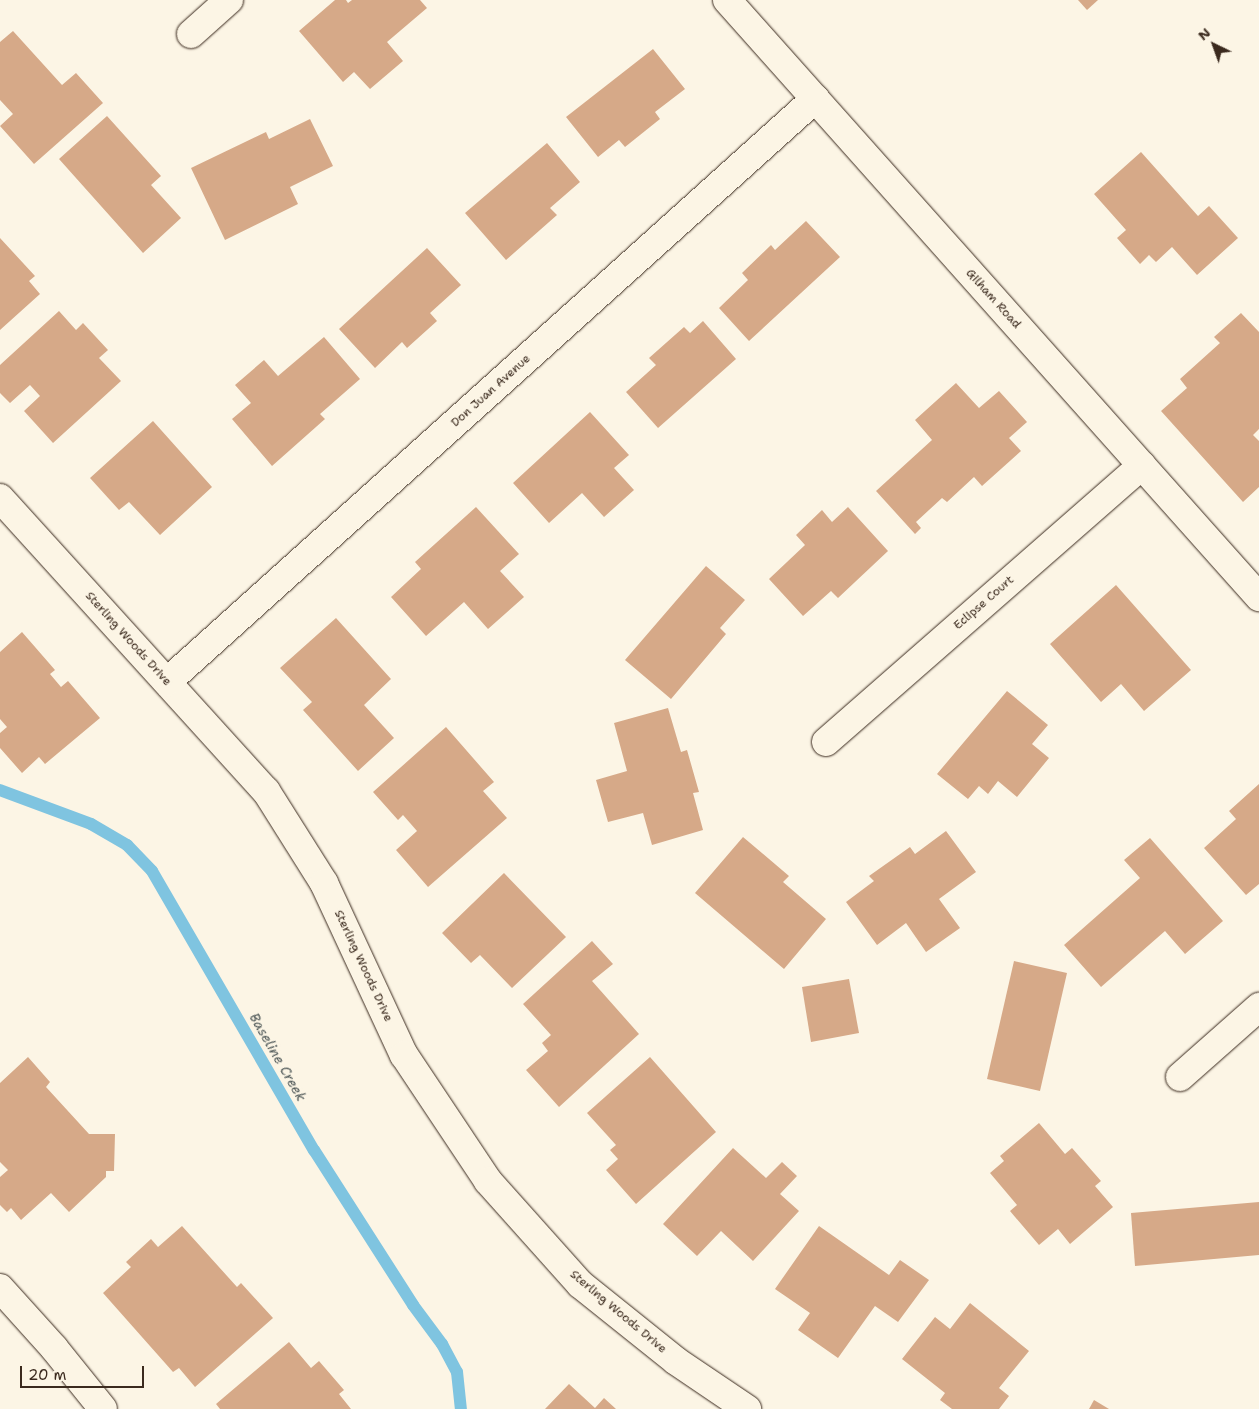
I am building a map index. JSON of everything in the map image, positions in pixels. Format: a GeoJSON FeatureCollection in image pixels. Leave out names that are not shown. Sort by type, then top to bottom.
{"type":"FeatureCollection","features":[{"type":"Feature","properties":{"kind":"street"},"geometry":{"type":"LineString","coordinates":[[191,34],[229,0]]}},
{"type":"Feature","properties":{"kind":"street","name":"Gilham Road"},"geometry":{"type":"LineString","coordinates":[[727,0],[1259,597]]}},
{"type":"Feature","properties":{"kind":"street","name":"Don Juan Avenue"},"geometry":{"type":"LineString","coordinates":[[167,682],[815,99]]}},
{"type":"Feature","properties":{"kind":"street","name":"Eclipse Court"},"geometry":{"type":"LineString","coordinates":[[826,742],[1142,465]]}},
{"type":"Feature","properties":{"kind":"street","name":"Sterling Woods Drive"},"geometry":{"type":"LineString","coordinates":[[0,498],[266,791],[324,883],[404,1055],[488,1181],[580,1284],[676,1361],[747,1409]]}},
{"type":"Feature","properties":{"kind":"street"},"geometry":{"type":"LineString","coordinates":[[1180,1077],[1259,1007]]}},
{"type":"Feature","properties":{"kind":"street"},"geometry":{"type":"LineString","coordinates":[[0,1288],[54,1348],[98,1407]]}},
{"type":"Feature","properties":{"kind":"building"},"geometry":{"type":"Polygon","coordinates":[[[335,0],[346,0],[348,3],[352,0],[420,0],[427,8],[387,42],[403,61],[370,89],[354,72],[343,82],[299,31],[335,0]]]}},
{"type":"Feature","properties":{"kind":"building"},"geometry":{"type":"Polygon","coordinates":[[[1078,0],[1098,0],[1087,10],[1078,0]]]}},
{"type":"Feature","properties":{"kind":"building"},"geometry":{"type":"Polygon","coordinates":[[[13,31],[62,85],[76,73],[103,103],[34,164],[0,126],[13,114],[0,100],[0,42],[13,31]]]}},
{"type":"Feature","properties":{"kind":"building"},"geometry":{"type":"Polygon","coordinates":[[[653,49],[685,89],[655,112],[660,119],[625,147],[619,140],[598,157],[566,117],[653,49]]]}},
{"type":"Feature","properties":{"kind":"building"},"geometry":{"type":"Polygon","coordinates":[[[107,116],[161,176],[151,185],[181,218],[143,253],[59,159],[107,116]]]}},
{"type":"Feature","properties":{"kind":"building"},"geometry":{"type":"Polygon","coordinates":[[[310,119],[333,166],[290,187],[298,204],[225,240],[191,168],[266,132],[269,139],[310,119]]]}},
{"type":"Feature","properties":{"kind":"building"},"geometry":{"type":"Polygon","coordinates":[[[547,143],[580,182],[550,208],[557,215],[506,260],[465,213],[547,143]]]}},
{"type":"Feature","properties":{"kind":"building"},"geometry":{"type":"Polygon","coordinates":[[[1141,152],[1198,216],[1209,206],[1238,238],[1197,275],[1172,247],[1156,262],[1149,255],[1140,264],[1117,238],[1126,230],[1094,194],[1141,152]]]}},
{"type":"Feature","properties":{"kind":"building"},"geometry":{"type":"Polygon","coordinates":[[[806,221],[840,257],[749,341],[719,308],[748,280],[742,273],[771,245],[775,250],[806,221]]]}},
{"type":"Feature","properties":{"kind":"building"},"geometry":{"type":"Polygon","coordinates":[[[0,238],[35,276],[29,281],[40,294],[0,330],[0,238]]]}},
{"type":"Feature","properties":{"kind":"building"},"geometry":{"type":"Polygon","coordinates":[[[427,248],[461,285],[430,313],[437,321],[407,348],[402,342],[375,368],[339,329],[427,248]]]}},
{"type":"Feature","properties":{"kind":"building"},"geometry":{"type":"Polygon","coordinates":[[[59,311],[76,330],[83,323],[108,350],[99,358],[121,381],[53,443],[24,411],[40,396],[30,385],[10,403],[0,393],[0,365],[59,311]]]}},
{"type":"Feature","properties":{"kind":"building"},"geometry":{"type":"Polygon","coordinates":[[[1241,313],[1259,332],[1259,429],[1253,435],[1259,441],[1259,487],[1243,502],[1161,411],[1187,388],[1180,379],[1220,343],[1214,337],[1241,313]]]}},
{"type":"Feature","properties":{"kind":"building"},"geometry":{"type":"Polygon","coordinates":[[[703,321],[736,359],[658,428],[626,392],[656,365],[649,358],[684,327],[690,333],[703,321]]]}},
{"type":"Feature","properties":{"kind":"building"},"geometry":{"type":"Polygon","coordinates":[[[324,337],[360,379],[320,414],[325,419],[272,466],[232,419],[251,403],[235,385],[264,360],[278,376],[324,337]]]}},
{"type":"Feature","properties":{"kind":"building"},"geometry":{"type":"Polygon","coordinates":[[[956,383],[979,408],[999,391],[1027,422],[1009,438],[1021,451],[982,486],[974,477],[947,502],[942,498],[916,522],[921,528],[915,534],[876,491],[932,440],[915,420],[956,383]]]}},
{"type":"Feature","properties":{"kind":"building"},"geometry":{"type":"Polygon","coordinates":[[[590,412],[629,455],[614,468],[634,490],[604,517],[582,493],[549,523],[513,483],[590,412]]]}},
{"type":"Feature","properties":{"kind":"building"},"geometry":{"type":"Polygon","coordinates":[[[153,421],[212,487],[160,535],[129,502],[119,510],[90,478],[153,421]]]}},
{"type":"Feature","properties":{"kind":"building"},"geometry":{"type":"Polygon","coordinates":[[[476,507],[519,554],[500,571],[524,597],[488,629],[464,602],[426,636],[391,597],[421,569],[415,562],[476,507]]]}},
{"type":"Feature","properties":{"kind":"building"},"geometry":{"type":"Polygon","coordinates":[[[848,507],[888,551],[838,598],[831,591],[803,616],[769,579],[805,545],[796,535],[822,510],[832,522],[848,507]]]}},
{"type":"Feature","properties":{"kind":"building"},"geometry":{"type":"Polygon","coordinates":[[[706,566],[745,600],[720,628],[726,634],[671,699],[625,660],[706,566]]]}},
{"type":"Feature","properties":{"kind":"building"},"geometry":{"type":"Polygon","coordinates":[[[1116,585],[1191,670],[1144,711],[1121,684],[1101,702],[1050,644],[1116,585]]]}},
{"type":"Feature","properties":{"kind":"building"},"geometry":{"type":"Polygon","coordinates":[[[336,618],[391,679],[364,705],[394,738],[358,771],[303,710],[312,702],[280,668],[336,618]]]}},
{"type":"Feature","properties":{"kind":"building"},"geometry":{"type":"Polygon","coordinates":[[[22,632],[55,670],[50,674],[61,687],[68,681],[100,718],[45,764],[39,757],[22,773],[0,748],[0,733],[7,727],[0,719],[0,652],[22,632]]]}},
{"type":"Feature","properties":{"kind":"building"},"geometry":{"type":"Polygon","coordinates":[[[1007,691],[1048,725],[1032,744],[1049,758],[1017,797],[998,781],[988,794],[979,786],[968,799],[937,774],[1007,691]]]}},
{"type":"Feature","properties":{"kind":"building"},"geometry":{"type":"Polygon","coordinates":[[[668,708],[681,752],[687,750],[699,792],[693,793],[703,830],[652,845],[643,813],[608,822],[596,780],[627,771],[614,723],[668,708]]]}},
{"type":"Feature","properties":{"kind":"building"},"geometry":{"type":"Polygon","coordinates":[[[446,727],[494,782],[483,791],[507,818],[428,887],[396,850],[417,831],[403,815],[398,820],[373,792],[446,727]]]}},
{"type":"Feature","properties":{"kind":"building"},"geometry":{"type":"Polygon","coordinates":[[[1259,784],[1259,884],[1246,895],[1204,848],[1236,819],[1229,811],[1259,784]]]}},
{"type":"Feature","properties":{"kind":"building"},"geometry":{"type":"Polygon","coordinates":[[[946,831],[976,872],[939,899],[960,928],[926,952],[906,923],[877,945],[846,902],[874,881],[869,876],[910,847],[915,854],[946,831]]]}},
{"type":"Feature","properties":{"kind":"building"},"geometry":{"type":"Polygon","coordinates":[[[743,837],[789,876],[783,882],[826,919],[784,969],[695,893],[743,837]]]}},
{"type":"Feature","properties":{"kind":"building"},"geometry":{"type":"Polygon","coordinates":[[[1150,838],[1223,921],[1185,954],[1165,931],[1101,987],[1064,945],[1140,878],[1124,860],[1150,838]]]}},
{"type":"Feature","properties":{"kind":"building"},"geometry":{"type":"Polygon","coordinates":[[[504,873],[566,937],[512,988],[480,955],[471,963],[442,933],[504,873]]]}},
{"type":"Feature","properties":{"kind":"building"},"geometry":{"type":"Polygon","coordinates":[[[592,941],[613,964],[592,981],[639,1034],[559,1107],[526,1070],[548,1051],[542,1043],[551,1035],[523,1004],[592,941]]]}},
{"type":"Feature","properties":{"kind":"building"},"geometry":{"type":"Polygon","coordinates":[[[1014,961],[1067,973],[1040,1091],[987,1079],[1014,961]]]}},
{"type":"Feature","properties":{"kind":"building"},"geometry":{"type":"Polygon","coordinates":[[[849,979],[859,1033],[811,1042],[802,987],[849,979]]]}},
{"type":"Feature","properties":{"kind":"building"},"geometry":{"type":"Polygon","coordinates":[[[28,1057],[50,1082],[46,1087],[89,1134],[115,1134],[114,1171],[106,1171],[106,1177],[69,1212],[51,1193],[21,1220],[11,1208],[7,1212],[0,1205],[0,1177],[8,1170],[0,1162],[0,1083],[28,1057]]]}},
{"type":"Feature","properties":{"kind":"building"},"geometry":{"type":"Polygon","coordinates":[[[650,1057],[716,1132],[636,1204],[606,1170],[618,1159],[610,1150],[616,1145],[587,1113],[650,1057]]]}},
{"type":"Feature","properties":{"kind":"building"},"geometry":{"type":"Polygon","coordinates":[[[1039,1123],[1065,1154],[1072,1148],[1101,1181],[1095,1186],[1113,1207],[1070,1244],[1058,1229],[1039,1245],[1010,1211],[1017,1205],[990,1173],[1004,1161],[1000,1156],[1039,1123]]]}},
{"type":"Feature","properties":{"kind":"building"},"geometry":{"type":"Polygon","coordinates":[[[733,1148],[766,1178],[782,1162],[797,1176],[780,1194],[799,1211],[753,1261],[721,1231],[697,1256],[663,1224],[733,1148]]]}},
{"type":"Feature","properties":{"kind":"building"},"geometry":{"type":"Polygon","coordinates":[[[1259,1202],[1259,1255],[1135,1266],[1131,1213],[1259,1202]]]}},
{"type":"Feature","properties":{"kind":"building"},"geometry":{"type":"Polygon","coordinates":[[[182,1226],[237,1287],[241,1283],[273,1318],[195,1387],[179,1368],[173,1372],[103,1293],[131,1267],[126,1262],[151,1239],[158,1247],[182,1226]]]}},
{"type":"Feature","properties":{"kind":"building"},"geometry":{"type":"Polygon","coordinates":[[[819,1226],[889,1275],[900,1260],[929,1280],[898,1322],[875,1306],[838,1358],[798,1330],[810,1313],[775,1289],[819,1226]]]}},
{"type":"Feature","properties":{"kind":"building"},"geometry":{"type":"Polygon","coordinates":[[[970,1303],[1029,1351],[999,1388],[1009,1396],[999,1409],[952,1409],[940,1400],[945,1393],[902,1359],[935,1317],[950,1329],[970,1303]]]}},
{"type":"Feature","properties":{"kind":"building"},"geometry":{"type":"Polygon","coordinates":[[[289,1342],[311,1368],[319,1361],[344,1390],[339,1394],[351,1409],[220,1409],[216,1404],[289,1342]]]}},
{"type":"Feature","properties":{"kind":"building"},"geometry":{"type":"Polygon","coordinates":[[[569,1384],[595,1408],[604,1398],[616,1409],[545,1409],[569,1384]]]}},
{"type":"Feature","properties":{"kind":"building"},"geometry":{"type":"Polygon","coordinates":[[[1094,1400],[1109,1409],[1089,1409],[1094,1400]]]}},
{"type":"Feature","properties":{"kind":"waterway","name":"Baseline Creek"},"geometry":{"type":"LineString","coordinates":[[0,790],[91,824],[127,845],[152,871],[314,1150],[413,1305],[442,1344],[457,1372],[461,1409]]}}]}
